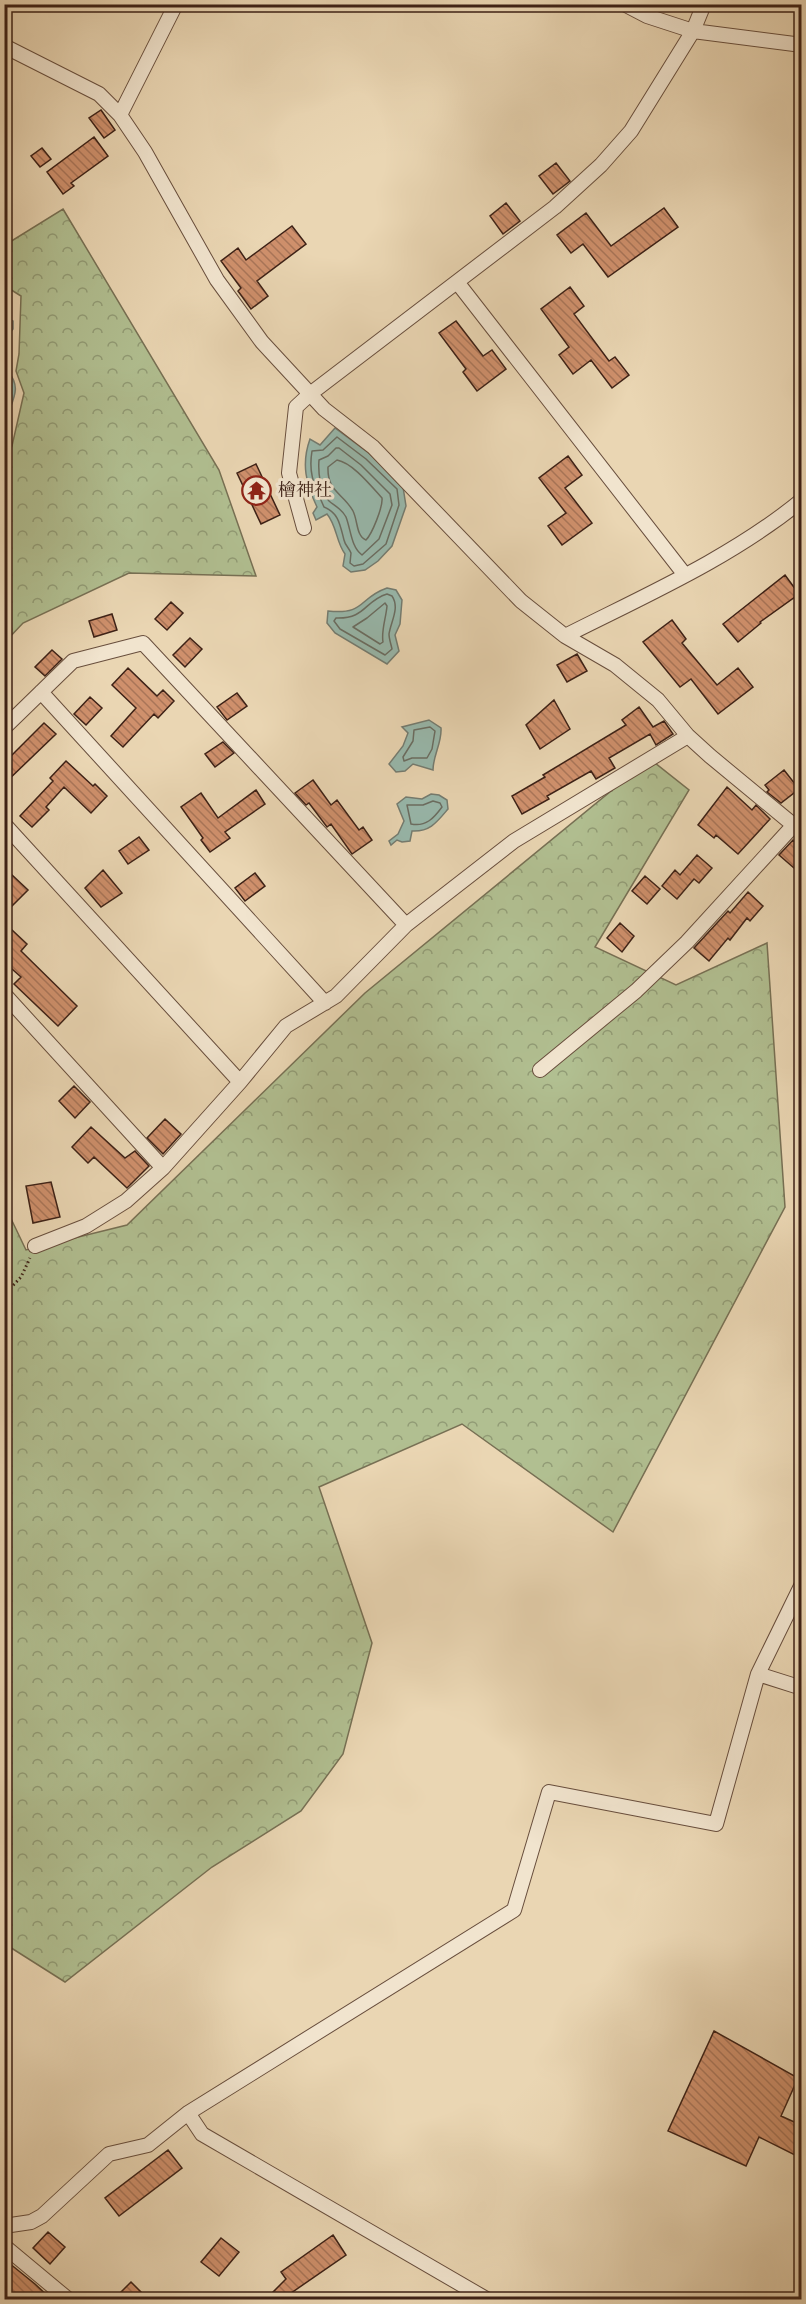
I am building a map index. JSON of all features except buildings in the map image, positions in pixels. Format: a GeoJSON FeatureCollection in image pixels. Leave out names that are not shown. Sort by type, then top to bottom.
{"type":"FeatureCollection","features":[{"type":"Feature","properties":{"kind":"street"},"geometry":{"type":"LineString","coordinates":[[120,115],[176,4]]}},
{"type":"Feature","properties":{"kind":"street"},"geometry":{"type":"LineString","coordinates":[[624,4],[647,16],[693,31],[801,45]]}},
{"type":"Feature","properties":{"kind":"street"},"geometry":{"type":"LineString","coordinates":[[304,528],[289,473],[296,407],[555,207],[601,165],[631,131],[693,31],[704,4]]}},
{"type":"Feature","properties":{"kind":"street"},"geometry":{"type":"LineString","coordinates":[[4,46],[99,94],[120,115],[145,152],[217,280],[262,342],[324,409],[373,447],[521,601],[565,636],[615,665],[658,700],[688,736],[797,829],[636,991],[540,1070]]}},
{"type":"Feature","properties":{"kind":"street"},"geometry":{"type":"LineString","coordinates":[[457,282],[685,575]]}},
{"type":"Feature","properties":{"kind":"street"},"geometry":{"type":"LineString","coordinates":[[565,636],[685,575],[745,541],[801,500]]}},
{"type":"Feature","properties":{"kind":"street"},"geometry":{"type":"LineString","coordinates":[[4,728],[73,661],[144,643],[406,925]]}},
{"type":"Feature","properties":{"kind":"street"},"geometry":{"type":"LineString","coordinates":[[41,692],[325,1003]]}},
{"type":"Feature","properties":{"kind":"street"},"geometry":{"type":"LineString","coordinates":[[35,1246],[86,1226],[126,1201],[163,1167],[240,1082],[286,1026],[336,996],[406,925],[514,841],[688,736]]}},
{"type":"Feature","properties":{"kind":"street"},"geometry":{"type":"LineString","coordinates":[[4,824],[240,1082]]}},
{"type":"Feature","properties":{"kind":"street"},"geometry":{"type":"LineString","coordinates":[[4,994],[163,1167]]}},
{"type":"Feature","properties":{"kind":"street"},"geometry":{"type":"LineString","coordinates":[[4,2226],[31,2222],[42,2216],[109,2154],[148,2145],[188,2113],[514,1910],[549,1791],[716,1824],[758,1674],[788,1616],[801,1584]]}},
{"type":"Feature","properties":{"kind":"street"},"geometry":{"type":"LineString","coordinates":[[758,1674],[801,1688]]}},
{"type":"Feature","properties":{"kind":"street"},"geometry":{"type":"LineString","coordinates":[[188,2113],[202,2134],[488,2300]]}},
{"type":"Feature","properties":{"kind":"street"},"geometry":{"type":"LineString","coordinates":[[4,2246],[69,2300]]}},
{"type":"Feature","properties":{"kind":"path"},"geometry":{"type":"LineString","coordinates":[[4,1295],[21,1277],[35,1246]]}},
{"type":"Feature","properties":{"kind":"green space"},"geometry":{"type":"Polygon","coordinates":[[[63,209],[219,470],[256,576],[129,573],[23,623],[5,642],[5,461],[12,446],[24,393],[16,371],[19,354],[21,296],[5,286],[5,245],[63,209]]]}},
{"type":"Feature","properties":{"kind":"green space"},"geometry":{"type":"Polygon","coordinates":[[[650,759],[689,790],[595,947],[676,985],[767,943],[785,1207],[613,1532],[462,1424],[319,1487],[372,1643],[343,1754],[301,1811],[212,1867],[65,1982],[5,1944],[4,1204],[26,1250],[127,1225],[365,993],[650,759]]]}},
{"type":"Feature","properties":{"kind":"water"},"geometry":{"type":"Polygon","coordinates":[[[4,319],[13,321],[13,329],[5,339],[11,354],[8,371],[14,381],[15,389],[10,409],[11,418],[5,434],[5,447],[4,319]]]}},
{"type":"Feature","properties":{"kind":"water"},"geometry":{"type":"Polygon","coordinates":[[[335,428],[370,454],[403,487],[406,506],[392,546],[378,561],[365,570],[351,572],[343,566],[345,554],[330,519],[327,514],[316,520],[313,513],[317,507],[306,474],[307,448],[310,439],[320,445],[335,428]]]}},
{"type":"Feature","properties":{"kind":"water"},"geometry":{"type":"Polygon","coordinates":[[[387,588],[396,590],[402,600],[400,624],[395,635],[399,651],[387,664],[335,633],[327,623],[328,611],[340,612],[356,608],[371,596],[387,588]]]}},
{"type":"Feature","properties":{"kind":"water"},"geometry":{"type":"Polygon","coordinates":[[[429,720],[441,728],[433,770],[413,764],[405,771],[396,772],[389,764],[403,746],[408,733],[402,727],[429,720]]]}},
{"type":"Feature","properties":{"kind":"water"},"geometry":{"type":"Polygon","coordinates":[[[431,794],[439,795],[447,800],[448,809],[437,822],[428,828],[412,831],[410,841],[397,840],[391,845],[389,841],[398,834],[404,821],[397,804],[406,797],[422,799],[431,794]]]}},
{"type":"Feature","properties":{"kind":"place","name":"檜神社"},"geometry":{"type":"Point","coordinates":[257,490]}}]}
